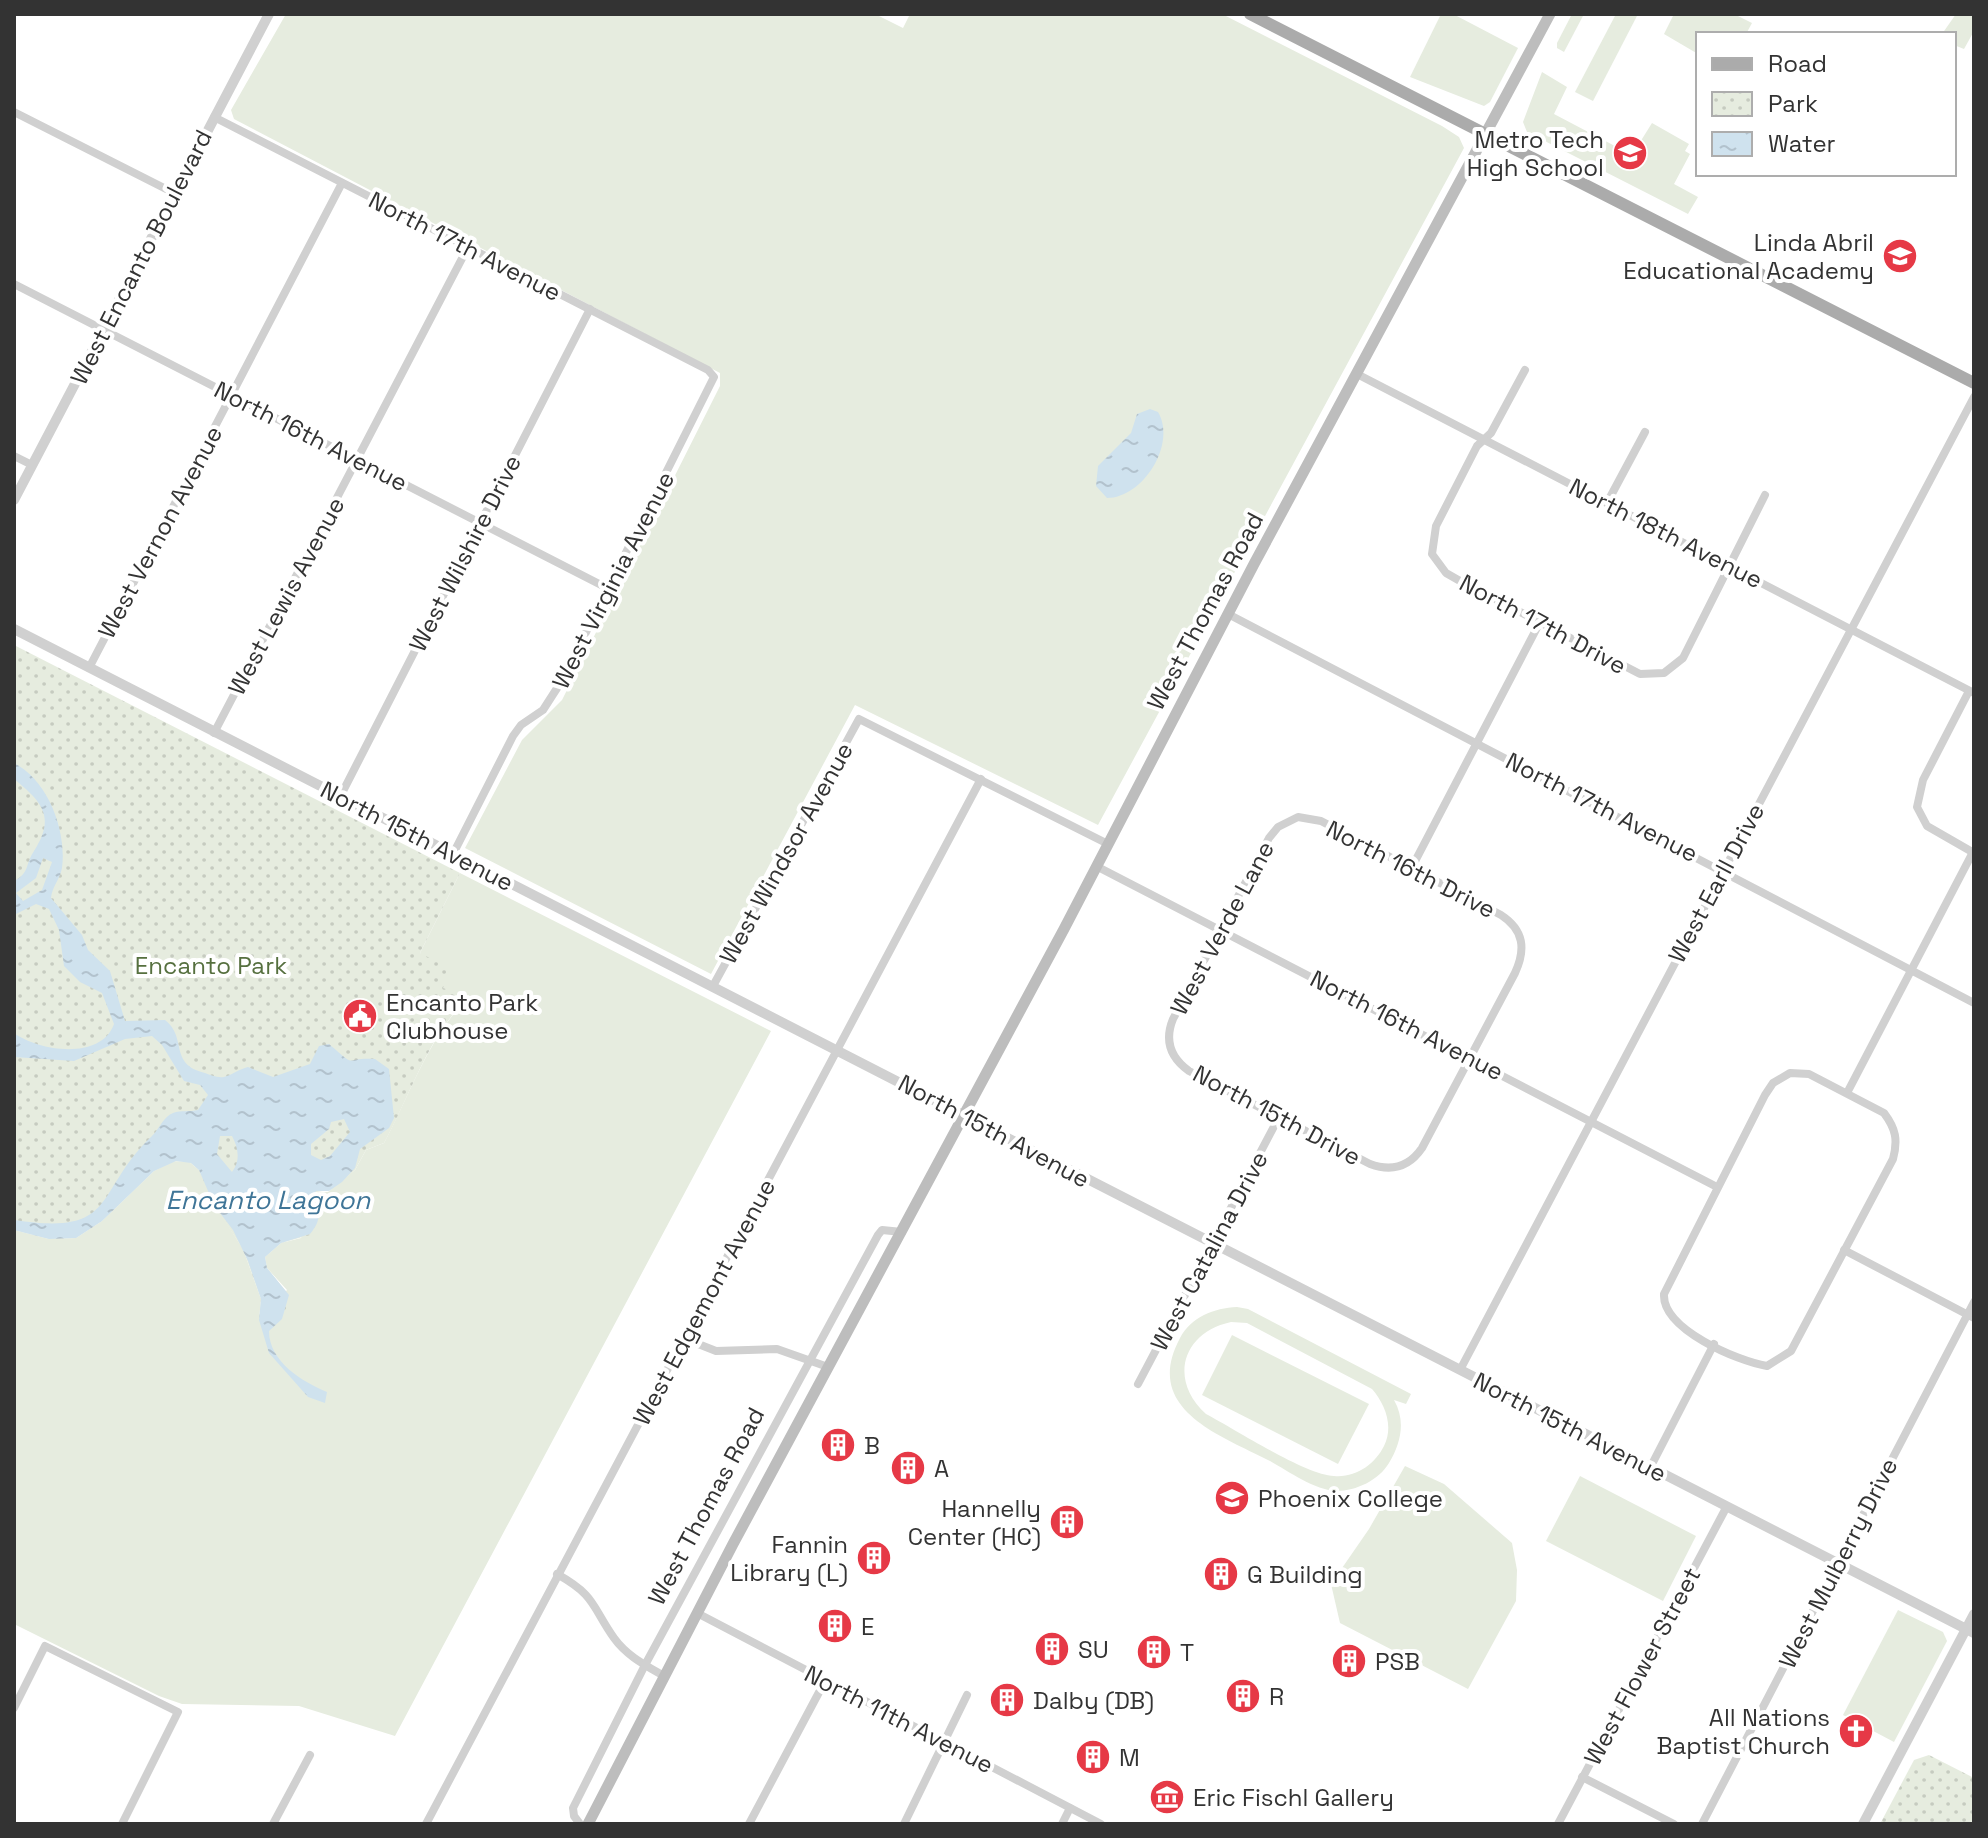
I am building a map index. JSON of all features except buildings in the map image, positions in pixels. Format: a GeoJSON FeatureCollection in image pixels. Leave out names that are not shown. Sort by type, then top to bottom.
{"type":"FeatureCollection","features":[{"type":"Feature","properties":{"kind":"main road"},"geometry":{"type":"LineString","coordinates":[[1250,14],[1974,383]]}},
{"type":"Feature","properties":{"kind":"main road","name":"West Thomas Road"},"geometry":{"type":"LineString","coordinates":[[588,1824],[697,1613],[1550,14]]}},
{"type":"Feature","properties":{"kind":"street","name":"West Encanto Boulevard"},"geometry":{"type":"LineString","coordinates":[[14,500],[269,14]]}},
{"type":"Feature","properties":{"kind":"street"},"geometry":{"type":"LineString","coordinates":[[14,112],[174,193]]}},
{"type":"Feature","properties":{"kind":"street","name":"North 17th Avenue"},"geometry":{"type":"LineString","coordinates":[[214,117],[708,370],[714,377]]}},
{"type":"Feature","properties":{"kind":"street","name":"West Vernon Avenue"},"geometry":{"type":"LineString","coordinates":[[89,668],[342,183]]}},
{"type":"Feature","properties":{"kind":"street","name":"West Lewis Avenue"},"geometry":{"type":"LineString","coordinates":[[214,733],[468,247]]}},
{"type":"Feature","properties":{"kind":"street","name":"North 16th Avenue"},"geometry":{"type":"LineString","coordinates":[[14,284],[609,589]]}},
{"type":"Feature","properties":{"kind":"street","name":"West Wilshire Drive"},"geometry":{"type":"LineString","coordinates":[[340,797],[590,309]]}},
{"type":"Feature","properties":{"kind":"street"},"geometry":{"type":"LineString","coordinates":[[1484,439],[1491,433],[1525,370]]}},
{"type":"Feature","properties":{"kind":"street","name":"North 18th Avenue"},"geometry":{"type":"LineString","coordinates":[[1357,374],[1972,692]]}},
{"type":"Feature","properties":{"kind":"street","name":"West Virginia Avenue"},"geometry":{"type":"LineString","coordinates":[[452,857],[513,736],[551,699],[714,377]]}},
{"type":"Feature","properties":{"kind":"street","name":"West Earll Drive"},"geometry":{"type":"LineString","coordinates":[[1460,1370],[1974,397]]}},
{"type":"Feature","properties":{"kind":"street"},"geometry":{"type":"LineString","coordinates":[[1607,503],[1645,432]]}},
{"type":"Feature","properties":{"kind":"street","name":"North 17th Drive"},"geometry":{"type":"LineString","coordinates":[[1484,439],[1477,446],[1436,526],[1432,554],[1446,573],[1640,674],[1664,673],[1683,658],[1729,566]]}},
{"type":"Feature","properties":{"kind":"street"},"geometry":{"type":"LineString","coordinates":[[14,456],[32,465]]}},
{"type":"Feature","properties":{"kind":"street"},"geometry":{"type":"LineString","coordinates":[[1729,566],[1765,495]]}},
{"type":"Feature","properties":{"kind":"street","name":"North 17th Avenue"},"geometry":{"type":"LineString","coordinates":[[1228,614],[1974,1003]]}},
{"type":"Feature","properties":{"kind":"street"},"geometry":{"type":"LineString","coordinates":[[1411,869],[1540,622]]}},
{"type":"Feature","properties":{"kind":"street","name":"North 15th Avenue"},"geometry":{"type":"LineString","coordinates":[[14,629],[452,857],[506,880],[1970,1631]]}},
{"type":"Feature","properties":{"kind":"street"},"geometry":{"type":"LineString","coordinates":[[1847,1093],[1973,852],[1927,826],[1917,807],[1923,780],[1972,692]]}},
{"type":"Feature","properties":{"kind":"street","name":"West Windsor Avenue"},"geometry":{"type":"LineString","coordinates":[[713,986],[859,719],[981,779]]}},
{"type":"Feature","properties":{"kind":"street"},"geometry":{"type":"LineString","coordinates":[[981,779],[1108,844]]}},
{"type":"Feature","properties":{"kind":"street","name":"West Edgemont Avenue"},"geometry":{"type":"LineString","coordinates":[[426,1824],[981,779]]}},
{"type":"Feature","properties":{"kind":"street","name":"North 16th Drive"},"geometry":{"type":"LineString","coordinates":[[1288,821],[1314,818],[1509,920],[1522,942],[1521,959],[1470,1056]]}},
{"type":"Feature","properties":{"kind":"street","name":"West Verde Lane"},"geometry":{"type":"LineString","coordinates":[[1169,1043],[1173,1019],[1269,838],[1288,821]]}},
{"type":"Feature","properties":{"kind":"street","name":"North 16th Avenue"},"geometry":{"type":"LineString","coordinates":[[1096,866],[1470,1056],[1717,1187]]}},
{"type":"Feature","properties":{"kind":"street","name":"North 15th Drive"},"geometry":{"type":"LineString","coordinates":[[1169,1043],[1177,1061],[1189,1071],[1370,1164],[1398,1167],[1410,1161],[1422,1148],[1470,1056]]}},
{"type":"Feature","properties":{"kind":"street"},"geometry":{"type":"LineString","coordinates":[[1809,1074],[1884,1113],[1892,1123],[1896,1144],[1893,1159],[1791,1351],[1780,1361],[1767,1366],[1750,1363],[1676,1324],[1663,1306],[1667,1282],[1717,1187],[1765,1095],[1782,1075],[1809,1074]]}},
{"type":"Feature","properties":{"kind":"street","name":"West Catalina Drive"},"geometry":{"type":"LineString","coordinates":[[1138,1384],[1279,1117]]}},
{"type":"Feature","properties":{"kind":"street","name":"West Thomas Road"},"geometry":{"type":"LineString","coordinates":[[580,1824],[573,1808],[645,1665],[810,1359],[878,1235],[882,1230],[902,1232]]}},
{"type":"Feature","properties":{"kind":"street"},"geometry":{"type":"LineString","coordinates":[[1844,1250],[1971,1316]]}},
{"type":"Feature","properties":{"kind":"street","name":"West Mulberry Drive"},"geometry":{"type":"LineString","coordinates":[[1702,1824],[1971,1316],[1974,1302]]}},
{"type":"Feature","properties":{"kind":"street"},"geometry":{"type":"LineString","coordinates":[[683,1338],[716,1351],[777,1349],[828,1367]]}},
{"type":"Feature","properties":{"kind":"street"},"geometry":{"type":"LineString","coordinates":[[1650,1468],[1714,1344]]}},
{"type":"Feature","properties":{"kind":"street","name":"West Flower Street"},"geometry":{"type":"LineString","coordinates":[[1558,1824],[1726,1508]]}},
{"type":"Feature","properties":{"kind":"street"},"geometry":{"type":"LineString","coordinates":[[557,1574],[581,1587],[594,1601],[613,1636],[645,1665],[664,1676]]}},
{"type":"Feature","properties":{"kind":"street","name":"North 11th Avenue"},"geometry":{"type":"LineString","coordinates":[[697,1613],[1101,1824]]}},
{"type":"Feature","properties":{"kind":"street"},"geometry":{"type":"LineString","coordinates":[[1863,1824],[1970,1631],[1974,1614]]}},
{"type":"Feature","properties":{"kind":"street"},"geometry":{"type":"LineString","coordinates":[[14,1708],[45,1646],[178,1712],[122,1824]]}},
{"type":"Feature","properties":{"kind":"street"},"geometry":{"type":"LineString","coordinates":[[749,1824],[825,1681]]}},
{"type":"Feature","properties":{"kind":"street"},"geometry":{"type":"LineString","coordinates":[[904,1824],[967,1695]]}},
{"type":"Feature","properties":{"kind":"street"},"geometry":{"type":"LineString","coordinates":[[273,1824],[310,1755]]}},
{"type":"Feature","properties":{"kind":"street"},"geometry":{"type":"LineString","coordinates":[[1582,1777],[1674,1824]]}},
{"type":"Feature","properties":{"kind":"street"},"geometry":{"type":"LineString","coordinates":[[1062,1824],[1070,1808]]}},
{"type":"Feature","properties":{"kind":"green space"},"geometry":{"type":"Polygon","coordinates":[[[286,14],[875,14],[903,28],[910,14],[1222,14],[1442,126],[1459,137],[1464,148],[1098,825],[855,705],[711,974],[465,848],[522,740],[562,700],[720,386],[720,373],[234,119],[231,110],[286,14]]]}},
{"type":"Feature","properties":{"kind":"green space"},"geometry":{"type":"Polygon","coordinates":[[[1441,14],[1453,14],[1518,48],[1490,102],[1484,106],[1410,77],[1441,14]]]}},
{"type":"Feature","properties":{"kind":"green space"},"geometry":{"type":"Polygon","coordinates":[[[1572,14],[1584,14],[1564,52],[1557,48],[1557,43],[1572,14]]]}},
{"type":"Feature","properties":{"kind":"green space"},"geometry":{"type":"Polygon","coordinates":[[[1616,14],[1638,14],[1593,101],[1575,92],[1616,14]]]}},
{"type":"Feature","properties":{"kind":"green space"},"geometry":{"type":"Polygon","coordinates":[[[1674,14],[1734,14],[1752,23],[1747,32],[1696,32],[1696,53],[1664,34],[1674,14]]]}},
{"type":"Feature","properties":{"kind":"green space"},"geometry":{"type":"Polygon","coordinates":[[[1956,14],[1974,14],[1974,31],[1964,49],[1956,46],[1956,32],[1943,32],[1956,14]]]}},
{"type":"Feature","properties":{"kind":"green space"},"geometry":{"type":"Polygon","coordinates":[[[1542,72],[1567,87],[1554,114],[1632,155],[1652,123],[1689,144],[1685,151],[1690,154],[1674,184],[1698,197],[1688,214],[1527,132],[1523,122],[1542,72]]]}},
{"type":"Feature","properties":{"kind":"green space","name":"Encanto Park"},"geometry":{"type":"Polygon","coordinates":[[[14,645],[460,873],[420,953],[451,969],[443,988],[470,998],[456,1011],[432,1045],[384,1143],[366,1150],[355,1170],[334,1189],[317,1192],[321,1216],[310,1235],[281,1243],[265,1257],[267,1268],[289,1295],[288,1306],[278,1324],[259,1320],[261,1299],[243,1249],[214,1205],[199,1170],[188,1161],[171,1162],[154,1171],[102,1221],[76,1238],[49,1239],[14,1230],[14,645]]]}},
{"type":"Feature","properties":{"kind":"green space"},"geometry":{"type":"Polygon","coordinates":[[[460,873],[771,1031],[395,1736],[299,1706],[182,1704],[159,1696],[14,1624],[14,1230],[49,1239],[76,1238],[102,1221],[154,1171],[171,1162],[188,1161],[199,1170],[220,1213],[243,1249],[261,1299],[259,1320],[287,1290],[267,1268],[265,1257],[281,1243],[301,1238],[319,1203],[317,1192],[328,1192],[355,1170],[366,1150],[384,1143],[433,1045],[456,1011],[469,999],[442,988],[420,953],[460,873]]]}},
{"type":"Feature","properties":{"kind":"green space"},"geometry":{"type":"Polygon","coordinates":[[[1228,1308],[1248,1309],[1411,1394],[1406,1404],[1394,1400],[1401,1424],[1399,1440],[1389,1463],[1379,1475],[1352,1489],[1328,1490],[1302,1480],[1229,1441],[1192,1416],[1178,1401],[1171,1384],[1171,1363],[1180,1338],[1197,1319],[1228,1308]],[[1231,1322],[1214,1328],[1191,1347],[1184,1373],[1194,1401],[1206,1414],[1288,1460],[1321,1474],[1350,1475],[1370,1464],[1384,1446],[1388,1431],[1384,1408],[1372,1389],[1247,1323],[1231,1322]]]}},
{"type":"Feature","properties":{"kind":"green space"},"geometry":{"type":"Polygon","coordinates":[[[1232,1335],[1369,1404],[1338,1464],[1202,1395],[1232,1335]]]}},
{"type":"Feature","properties":{"kind":"green space"},"geometry":{"type":"Polygon","coordinates":[[[1405,1466],[1444,1484],[1512,1543],[1517,1570],[1516,1601],[1468,1689],[1340,1623],[1331,1584],[1369,1529],[1405,1466]]]}},
{"type":"Feature","properties":{"kind":"green space"},"geometry":{"type":"Polygon","coordinates":[[[1580,1476],[1696,1536],[1663,1601],[1546,1541],[1580,1476]]]}},
{"type":"Feature","properties":{"kind":"green space"},"geometry":{"type":"Polygon","coordinates":[[[1898,1610],[1943,1632],[1947,1641],[1894,1742],[1843,1715],[1898,1610]]]}},
{"type":"Feature","properties":{"kind":"green space"},"geometry":{"type":"Polygon","coordinates":[[[1929,1755],[1974,1778],[1974,1824],[1880,1824],[1914,1760],[1929,1755]]]}},
{"type":"Feature","properties":{"kind":"water"},"geometry":{"type":"Polygon","coordinates":[[[1150,409],[1158,412],[1163,425],[1160,453],[1144,479],[1133,489],[1107,498],[1096,486],[1098,466],[1131,433],[1137,414],[1150,409]]]}},
{"type":"Feature","properties":{"kind":"water","name":"Encanto Lagoon"},"geometry":{"type":"Polygon","coordinates":[[[14,763],[37,781],[53,808],[63,854],[61,872],[51,898],[82,935],[88,950],[110,971],[125,1021],[165,1020],[176,1035],[186,1063],[216,1077],[248,1067],[273,1077],[310,1064],[319,1046],[329,1044],[348,1060],[375,1059],[389,1069],[394,1118],[389,1128],[360,1149],[355,1168],[342,1182],[329,1191],[316,1191],[312,1198],[318,1220],[310,1234],[281,1243],[265,1257],[267,1268],[289,1295],[282,1319],[269,1331],[275,1352],[289,1369],[327,1392],[325,1403],[308,1397],[269,1353],[259,1320],[261,1299],[248,1261],[233,1230],[214,1205],[199,1170],[191,1163],[176,1161],[154,1171],[102,1221],[76,1238],[49,1239],[14,1230],[14,1220],[72,1222],[88,1215],[100,1205],[133,1157],[167,1117],[176,1112],[198,1110],[208,1095],[200,1085],[184,1081],[162,1045],[152,1036],[125,1039],[74,1061],[14,1057],[14,1033],[53,1048],[83,1048],[107,1036],[114,1024],[102,993],[80,982],[64,966],[59,930],[49,909],[36,904],[14,915],[14,881],[25,871],[45,820],[33,796],[14,779],[14,763]],[[43,858],[36,878],[16,893],[23,901],[42,890],[52,862],[43,858]],[[344,1119],[331,1122],[329,1129],[311,1144],[311,1155],[321,1160],[330,1156],[350,1132],[344,1119]],[[220,1136],[217,1154],[232,1172],[238,1154],[232,1136],[220,1136]]]}},
{"type":"Feature","properties":{"kind":"place","name":"Metro Tech High School"},"geometry":{"type":"Point","coordinates":[1630,153]}},
{"type":"Feature","properties":{"kind":"place","name":"Linda Abril Educational Academy"},"geometry":{"type":"Point","coordinates":[1900,256]}},
{"type":"Feature","properties":{"kind":"place","name":"Encanto Park Clubhouse"},"geometry":{"type":"Point","coordinates":[360,1016]}},
{"type":"Feature","properties":{"kind":"place","name":"B"},"geometry":{"type":"Point","coordinates":[838,1445]}},
{"type":"Feature","properties":{"kind":"place","name":"A"},"geometry":{"type":"Point","coordinates":[908,1468]}},
{"type":"Feature","properties":{"kind":"place","name":"Phoenix College"},"geometry":{"type":"Point","coordinates":[1232,1498]}},
{"type":"Feature","properties":{"kind":"place","name":"Hannelly Center (HC)"},"geometry":{"type":"Point","coordinates":[1067,1522]}},
{"type":"Feature","properties":{"kind":"place","name":"Fannin Library (L)"},"geometry":{"type":"Point","coordinates":[874,1558]}},
{"type":"Feature","properties":{"kind":"place","name":"G Building"},"geometry":{"type":"Point","coordinates":[1221,1574]}},
{"type":"Feature","properties":{"kind":"place","name":"E"},"geometry":{"type":"Point","coordinates":[835,1626]}},
{"type":"Feature","properties":{"kind":"place","name":"SU"},"geometry":{"type":"Point","coordinates":[1052,1649]}},
{"type":"Feature","properties":{"kind":"place","name":"T"},"geometry":{"type":"Point","coordinates":[1154,1652]}},
{"type":"Feature","properties":{"kind":"place","name":"PSB"},"geometry":{"type":"Point","coordinates":[1349,1661]}},
{"type":"Feature","properties":{"kind":"place","name":"R"},"geometry":{"type":"Point","coordinates":[1243,1696]}},
{"type":"Feature","properties":{"kind":"place","name":"Dalby (DB)"},"geometry":{"type":"Point","coordinates":[1007,1700]}},
{"type":"Feature","properties":{"kind":"place","name":"All Nations Baptist Church"},"geometry":{"type":"Point","coordinates":[1856,1731]}},
{"type":"Feature","properties":{"kind":"place","name":"M"},"geometry":{"type":"Point","coordinates":[1093,1757]}},
{"type":"Feature","properties":{"kind":"place","name":"Eric Fischl Gallery"},"geometry":{"type":"Point","coordinates":[1167,1797]}}]}
